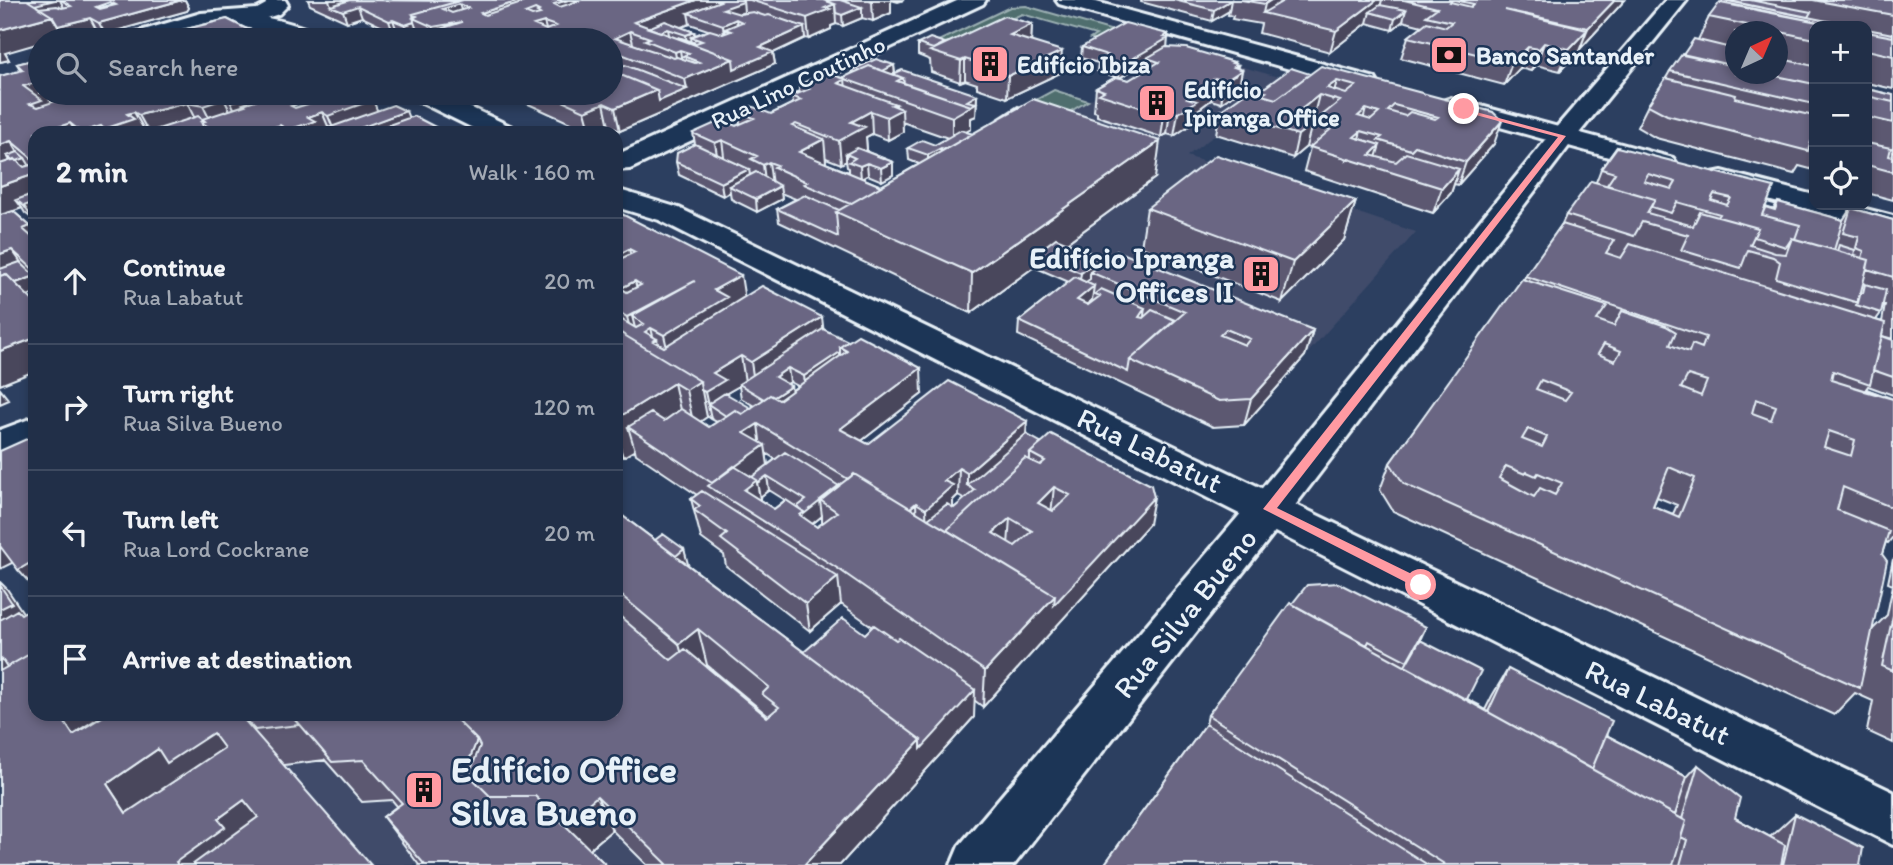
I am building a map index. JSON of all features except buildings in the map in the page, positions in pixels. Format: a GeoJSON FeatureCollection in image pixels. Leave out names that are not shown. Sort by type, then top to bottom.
{"type":"FeatureCollection","features":[{"type":"Feature","properties":{"kind":"street","name":"Rua Lino Coutinho"},"geometry":{"type":"LineString","coordinates":[[623,175],[976,0]]}},
{"type":"Feature","properties":{"kind":"street"},"geometry":{"type":"LineString","coordinates":[[1066,0],[1384,88]]}},
{"type":"Feature","properties":{"kind":"street","name":"Rua Silva Bueno"},"geometry":{"type":"LineString","coordinates":[[979,865],[1269,509],[1563,136],[1677,0]]}},
{"type":"Feature","properties":{"kind":"street"},"geometry":{"type":"LineString","coordinates":[[171,28],[227,9],[274,3],[298,28]]}},
{"type":"Feature","properties":{"kind":"street"},"geometry":{"type":"LineString","coordinates":[[227,9],[281,28]]}},
{"type":"Feature","properties":{"kind":"street"},"geometry":{"type":"LineString","coordinates":[[1424,98],[1809,202]]}},
{"type":"Feature","properties":{"kind":"street"},"geometry":{"type":"LineString","coordinates":[[446,105],[489,126]]}},
{"type":"Feature","properties":{"kind":"street","name":"Rua Labatut"},"geometry":{"type":"LineString","coordinates":[[623,180],[669,214],[1893,819]]}},
{"type":"Feature","properties":{"kind":"street"},"geometry":{"type":"LineString","coordinates":[[1838,210],[1893,225]]}},
{"type":"Feature","properties":{"kind":"street"},"geometry":{"type":"LineString","coordinates":[[0,446],[28,433]]}},
{"type":"Feature","properties":{"kind":"shaded area"},"geometry":{"type":"Polygon","coordinates":[[[1176,48],[1289,80],[1187,156],[1416,232],[1305,356],[1055,252],[1031,135],[1176,48]]]}},
{"type":"Feature","properties":{"kind":"shaded area"},"geometry":{"type":"Polygon","coordinates":[[[467,721],[503,721],[647,865],[370,865],[283,765],[467,721]]]}},
{"type":"Feature","properties":{"kind":"green space"},"geometry":{"type":"Polygon","coordinates":[[[1026,6],[1124,34],[1107,44],[1090,39],[1096,35],[1022,14],[949,46],[936,42],[1010,7],[1026,6]]]}},
{"type":"Feature","properties":{"kind":"green space"},"geometry":{"type":"Polygon","coordinates":[[[1054,90],[1088,101],[1043,127],[1008,115],[1054,90]]]}},
{"type":"Feature","properties":{"kind":"place","name":"Banco Santander"},"geometry":{"type":"Point","coordinates":[1449,55]}},
{"type":"Feature","properties":{"kind":"place","name":"Edifício Ibiza"},"geometry":{"type":"Point","coordinates":[990,64]}},
{"type":"Feature","properties":{"kind":"place","name":"Edifício Ipiranga Office"},"geometry":{"type":"Point","coordinates":[1157,103]}},
{"type":"Feature","properties":{"kind":"place","name":"Edifício Ipranga Offices II"},"geometry":{"type":"Point","coordinates":[1261,274]}},
{"type":"Feature","properties":{"kind":"place","name":"Edifício Office Silva Bueno"},"geometry":{"type":"Point","coordinates":[424,790]}},
{"type":"Feature","properties":{"kind":"route"},"geometry":{"type":"LineString","coordinates":[[1421,585],[1269,509],[1563,136],[1464,109]]}}]}
